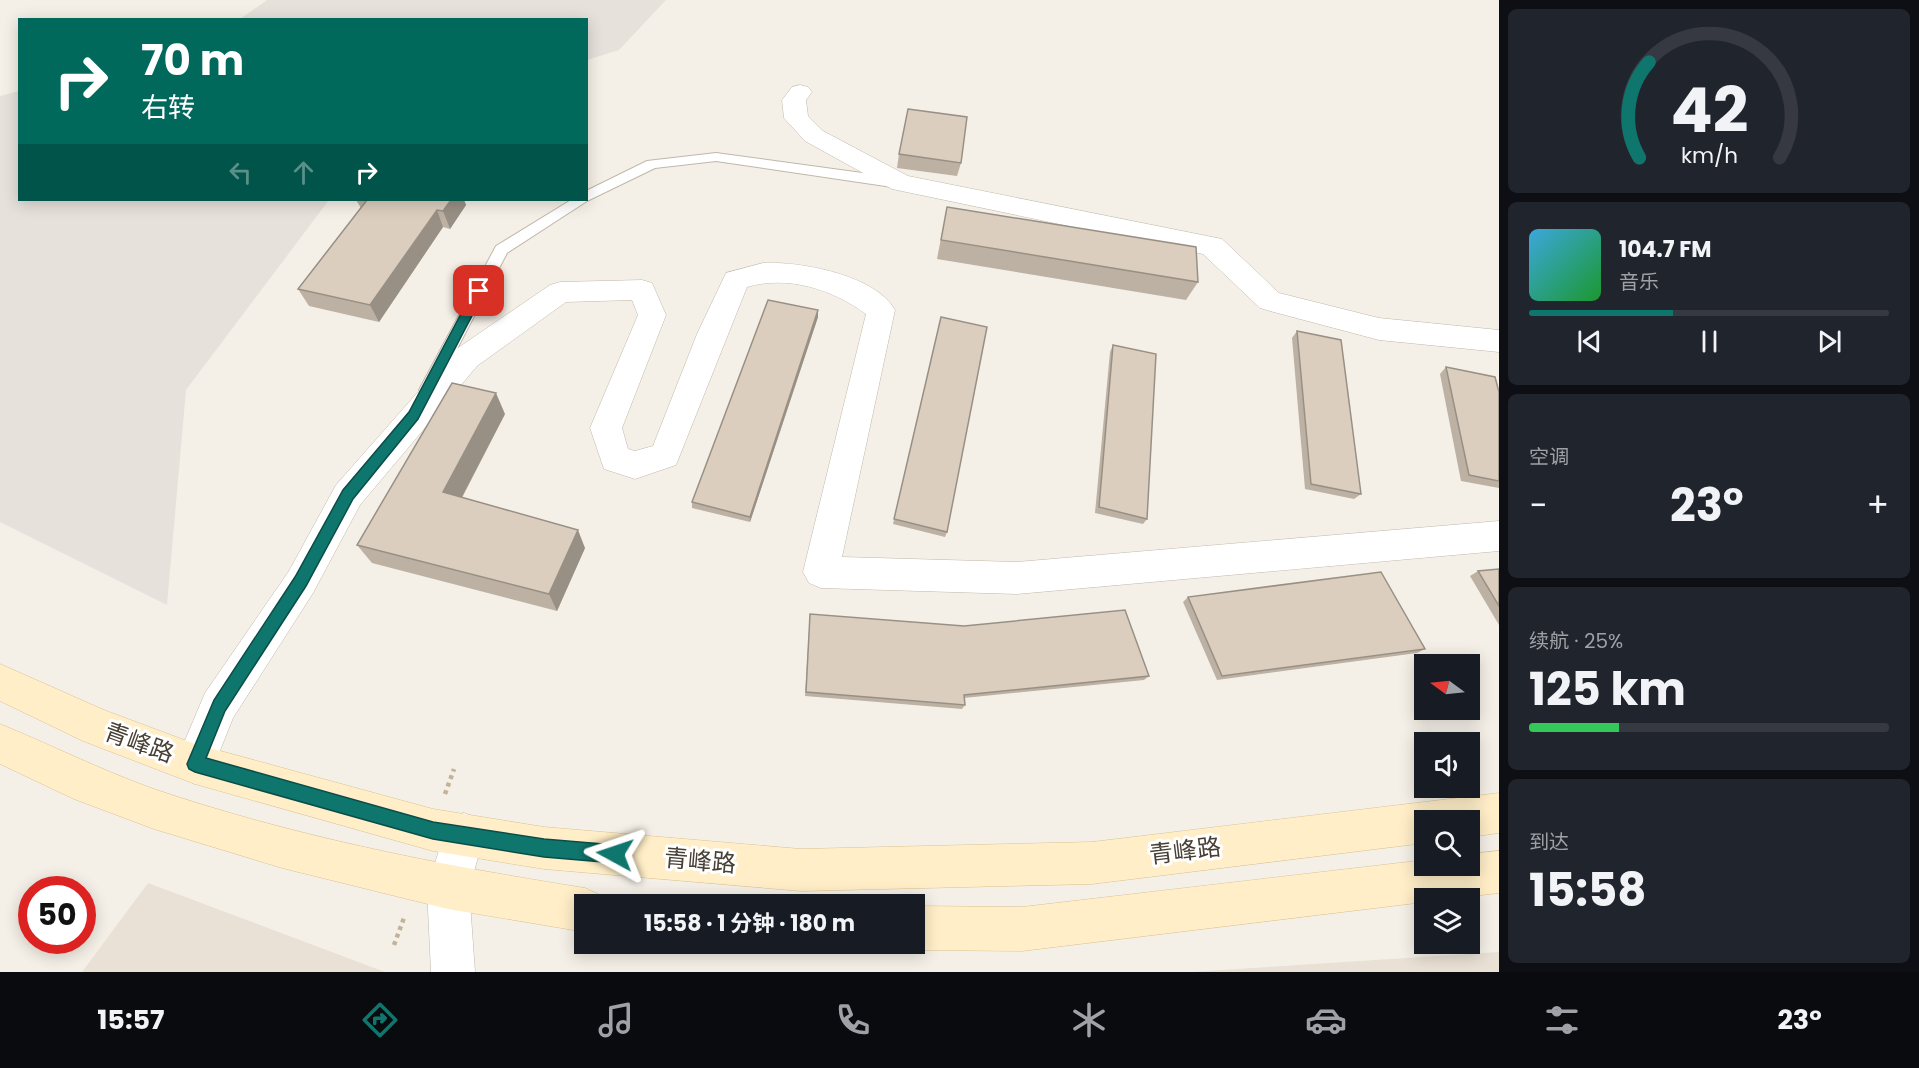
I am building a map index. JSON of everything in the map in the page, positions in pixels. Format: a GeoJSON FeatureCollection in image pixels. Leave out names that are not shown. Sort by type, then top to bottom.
{"type":"FeatureCollection","features":[{"type":"Feature","properties":{"kind":"main road","name":"青峰路"},"geometry":{"type":"LineString","coordinates":[[0,682],[97,727],[195,764],[433,830],[544,848],[812,869],[1092,862],[1414,823]]}},
{"type":"Feature","properties":{"kind":"main road"},"geometry":{"type":"LineString","coordinates":[[0,744],[88,785],[154,809],[282,847],[448,888],[574,908]]}},
{"type":"Feature","properties":{"kind":"main road"},"geometry":{"type":"LineString","coordinates":[[1480,815],[1499,813]]}},
{"type":"Feature","properties":{"kind":"main road"},"geometry":{"type":"LineString","coordinates":[[925,928],[1022,929],[1499,872]]}},
{"type":"Feature","properties":{"kind":"street"},"geometry":{"type":"LineString","coordinates":[[800,92],[794,100],[796,118],[814,136],[901,183],[1212,246],[1270,301],[1379,329],[1499,341]]}},
{"type":"Feature","properties":{"kind":"street"},"geometry":{"type":"LineString","coordinates":[[195,764],[219,706],[300,582],[348,495],[466,358],[560,292],[642,290],[652,315],[606,428],[615,459],[635,465],[665,456],[712,334],[736,280],[763,273],[806,275],[865,297],[881,310],[821,572],[1017,578],[1499,536]]}},
{"type":"Feature","properties":{"kind":"street"},"geometry":{"type":"LineString","coordinates":[[453,972],[448,888],[464,834]]}},
{"type":"Feature","properties":{"kind":"lane"},"geometry":{"type":"LineString","coordinates":[[588,196],[652,164],[716,157],[901,183]]}},
{"type":"Feature","properties":{"kind":"lane"},"geometry":{"type":"LineString","coordinates":[[414,416],[501,250],[579,201]]}},
{"type":"Feature","properties":{"kind":"shaded area"},"geometry":{"type":"Polygon","coordinates":[[[267,0],[666,0],[619,50],[588,60],[588,18],[241,18],[267,0]]]}},
{"type":"Feature","properties":{"kind":"shaded area"},"geometry":{"type":"Polygon","coordinates":[[[18,91],[18,201],[328,201],[186,390],[167,605],[0,522],[0,96],[18,91]]]}},
{"type":"Feature","properties":{"kind":"shaded area"},"geometry":{"type":"Polygon","coordinates":[[[148,883],[385,972],[82,972],[148,883]]]}},
{"type":"Feature","properties":{"kind":"shaded area"},"geometry":{"type":"Polygon","coordinates":[[[1499,952],[1499,972],[1191,972],[1480,954],[1499,952]]]}},
{"type":"Feature","properties":{"kind":"building"},"geometry":{"type":"Polygon","coordinates":[[[908,109],[967,117],[961,163],[899,154],[908,109]]]}},
{"type":"Feature","properties":{"kind":"building"},"geometry":{"type":"Polygon","coordinates":[[[366,201],[450,201],[443,211],[437,210],[370,305],[298,289],[366,201]]]}},
{"type":"Feature","properties":{"kind":"building"},"geometry":{"type":"Polygon","coordinates":[[[947,207],[1196,247],[1198,282],[941,240],[947,207]]]}},
{"type":"Feature","properties":{"kind":"building"},"geometry":{"type":"Polygon","coordinates":[[[768,300],[818,310],[750,517],[692,502],[768,300]]]}},
{"type":"Feature","properties":{"kind":"building"},"geometry":{"type":"Polygon","coordinates":[[[941,317],[987,327],[947,532],[894,519],[941,317]]]}},
{"type":"Feature","properties":{"kind":"building"},"geometry":{"type":"Polygon","coordinates":[[[1297,331],[1341,340],[1361,494],[1311,484],[1297,331]]]}},
{"type":"Feature","properties":{"kind":"building"},"geometry":{"type":"Polygon","coordinates":[[[1113,345],[1156,354],[1147,519],[1099,507],[1113,345]]]}},
{"type":"Feature","properties":{"kind":"building"},"geometry":{"type":"Polygon","coordinates":[[[1446,367],[1495,377],[1499,392],[1499,481],[1469,475],[1446,367]]]}},
{"type":"Feature","properties":{"kind":"building"},"geometry":{"type":"Polygon","coordinates":[[[452,383],[496,393],[443,492],[578,530],[549,594],[357,545],[452,383]]]}},
{"type":"Feature","properties":{"kind":"building"},"geometry":{"type":"Polygon","coordinates":[[[1499,569],[1499,606],[1478,571],[1499,569]]]}},
{"type":"Feature","properties":{"kind":"building"},"geometry":{"type":"Polygon","coordinates":[[[1381,572],[1425,649],[1222,676],[1188,597],[1381,572]]]}},
{"type":"Feature","properties":{"kind":"building"},"geometry":{"type":"Polygon","coordinates":[[[1125,610],[1149,676],[964,695],[965,705],[806,692],[810,614],[964,626],[1125,610]]]}},
{"type":"Feature","properties":{"kind":"route"},"geometry":{"type":"LineString","coordinates":[[479,291],[414,416],[348,495],[300,582],[219,706],[195,764],[433,830],[544,848],[615,854]]}}]}
